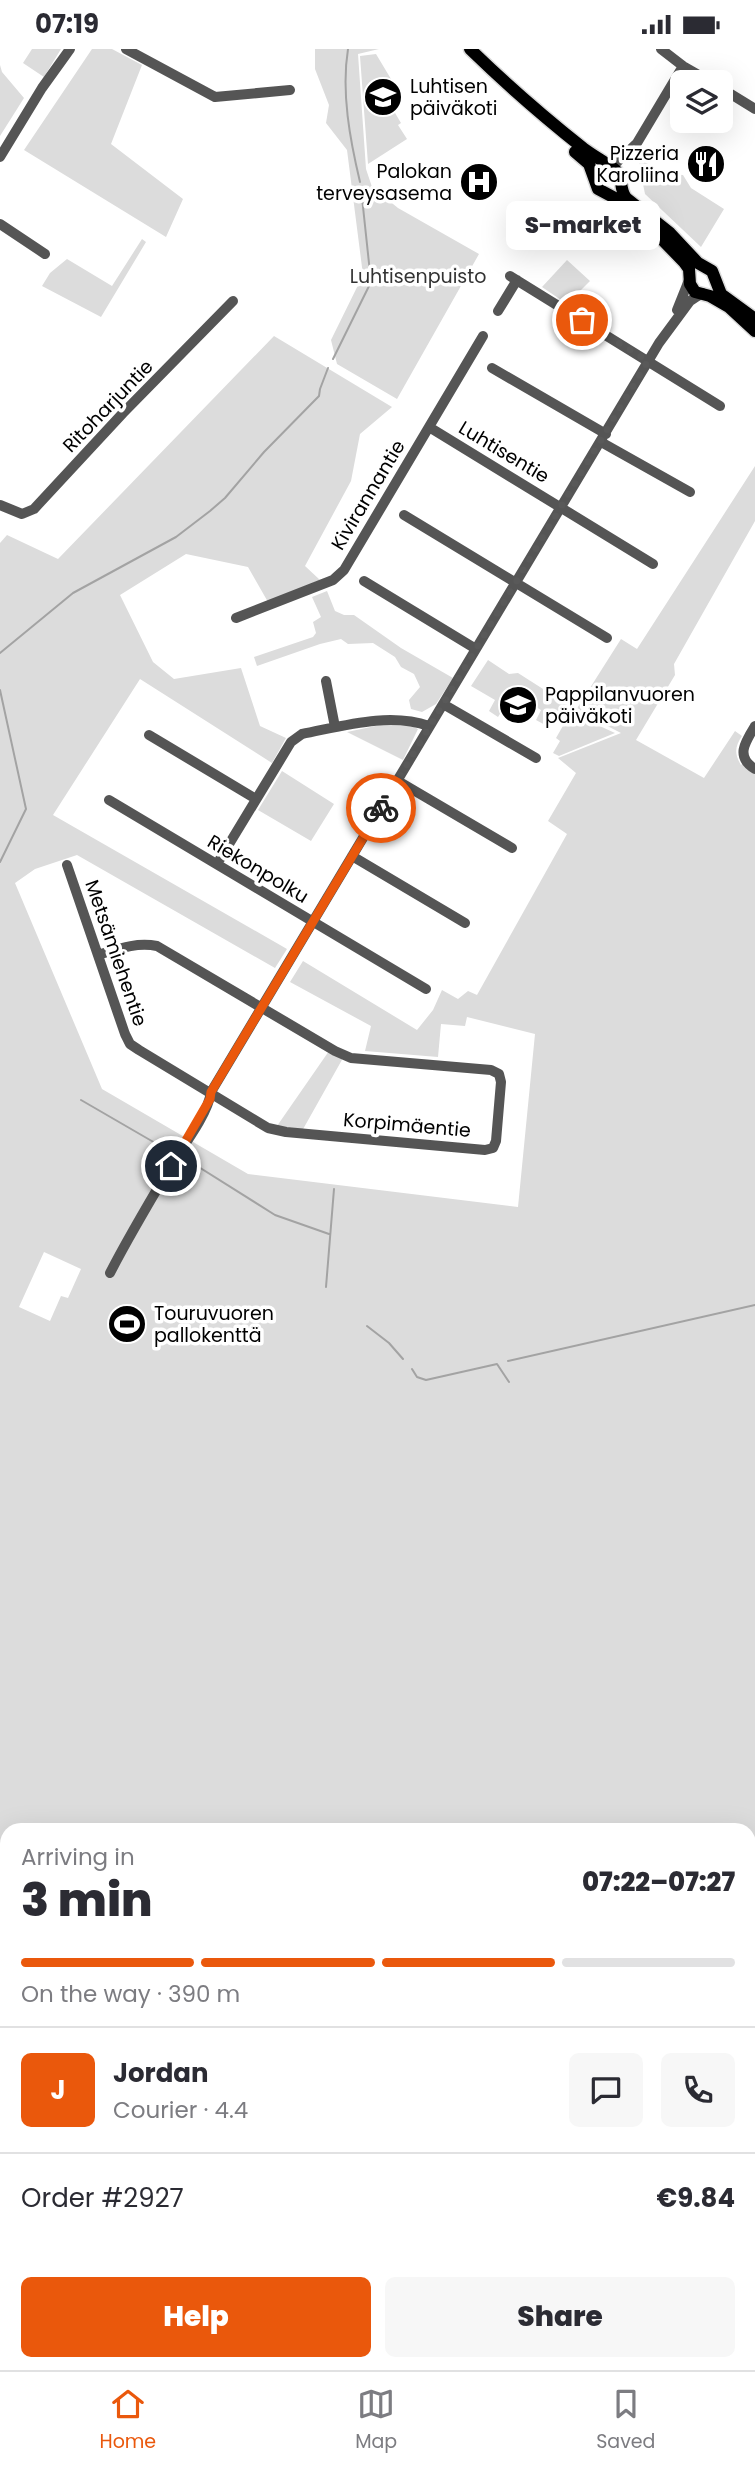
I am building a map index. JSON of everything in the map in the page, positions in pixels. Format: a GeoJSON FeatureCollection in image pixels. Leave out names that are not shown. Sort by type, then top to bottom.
{"type":"FeatureCollection","features":[{"type":"Feature","properties":{"kind":"main road"},"geometry":{"type":"LineString","coordinates":[[470,49],[534,109],[617,170],[626,198],[655,220],[698,263],[712,271],[721,293],[755,319]]}},
{"type":"Feature","properties":{"kind":"main road"},"geometry":{"type":"LineString","coordinates":[[534,109],[550,128],[589,164],[597,189],[607,193],[647,224],[684,262],[695,292],[703,293],[729,307],[755,331]]}},
{"type":"Feature","properties":{"kind":"main road"},"geometry":{"type":"LineString","coordinates":[[594,177],[597,170],[610,166]]}},
{"type":"Feature","properties":{"kind":"main road"},"geometry":{"type":"LineString","coordinates":[[607,193],[615,190],[620,181]]}},
{"type":"Feature","properties":{"kind":"main road"},"geometry":{"type":"LineString","coordinates":[[690,278],[695,269],[705,267]]}},
{"type":"Feature","properties":{"kind":"main road"},"geometry":{"type":"LineString","coordinates":[[703,293],[712,289],[716,279]]}},
{"type":"Feature","properties":{"kind":"street"},"geometry":{"type":"LineString","coordinates":[[0,157],[42,88],[70,49]]}},
{"type":"Feature","properties":{"kind":"street"},"geometry":{"type":"LineString","coordinates":[[127,49],[215,97],[290,90]]}},
{"type":"Feature","properties":{"kind":"street"},"geometry":{"type":"LineString","coordinates":[[661,49],[690,70]]}},
{"type":"Feature","properties":{"kind":"street"},"geometry":{"type":"LineString","coordinates":[[620,181],[632,150],[683,66]]}},
{"type":"Feature","properties":{"kind":"street"},"geometry":{"type":"LineString","coordinates":[[733,95],[755,109]]}},
{"type":"Feature","properties":{"kind":"street"},"geometry":{"type":"LineString","coordinates":[[610,166],[632,150]]}},
{"type":"Feature","properties":{"kind":"street"},"geometry":{"type":"LineString","coordinates":[[0,224],[45,254]]}},
{"type":"Feature","properties":{"kind":"street"},"geometry":{"type":"LineString","coordinates":[[498,311],[514,278],[720,406]]}},
{"type":"Feature","properties":{"kind":"street"},"geometry":{"type":"LineString","coordinates":[[669,328],[690,278]]}},
{"type":"Feature","properties":{"kind":"street"},"geometry":{"type":"LineString","coordinates":[[110,1273],[261,1007],[648,361],[690,301],[703,293]]}},
{"type":"Feature","properties":{"kind":"street","name":"Ritoharjuntie"},"geometry":{"type":"LineString","coordinates":[[0,505],[22,514],[34,509],[233,301]]}},
{"type":"Feature","properties":{"kind":"street","name":"Kivirannantie"},"geometry":{"type":"LineString","coordinates":[[236,618],[333,580],[344,570],[483,336]]}},
{"type":"Feature","properties":{"kind":"street"},"geometry":{"type":"LineString","coordinates":[[492,368],[690,492]]}},
{"type":"Feature","properties":{"kind":"street","name":"Luhtisentie"},"geometry":{"type":"LineString","coordinates":[[429,427],[653,564]]}},
{"type":"Feature","properties":{"kind":"street"},"geometry":{"type":"LineString","coordinates":[[404,515],[607,638]]}},
{"type":"Feature","properties":{"kind":"street"},"geometry":{"type":"LineString","coordinates":[[364,581],[476,649]]}},
{"type":"Feature","properties":{"kind":"street"},"geometry":{"type":"LineString","coordinates":[[326,681],[335,727]]}},
{"type":"Feature","properties":{"kind":"street"},"geometry":{"type":"LineString","coordinates":[[443,704],[536,758]]}},
{"type":"Feature","properties":{"kind":"street"},"geometry":{"type":"LineString","coordinates":[[217,865],[291,742],[302,734],[391,719],[411,720],[429,726]]}},
{"type":"Feature","properties":{"kind":"street"},"geometry":{"type":"LineString","coordinates":[[755,726],[743,745],[743,757],[748,765],[755,769]]}},
{"type":"Feature","properties":{"kind":"street"},"geometry":{"type":"LineString","coordinates":[[149,735],[256,799]]}},
{"type":"Feature","properties":{"kind":"street"},"geometry":{"type":"LineString","coordinates":[[398,781],[512,848]]}},
{"type":"Feature","properties":{"kind":"street","name":"Riekonpolku"},"geometry":{"type":"LineString","coordinates":[[109,800],[426,989]]}},
{"type":"Feature","properties":{"kind":"street"},"geometry":{"type":"LineString","coordinates":[[352,856],[465,923]]}},
{"type":"Feature","properties":{"kind":"street","name":"Metsämiehentie"},"geometry":{"type":"LineString","coordinates":[[67,865],[130,1044],[211,1092]]}},
{"type":"Feature","properties":{"kind":"street"},"geometry":{"type":"LineString","coordinates":[[98,955],[132,944],[157,946],[261,1007]]}},
{"type":"Feature","properties":{"kind":"street","name":"Korpimäentie"},"geometry":{"type":"LineString","coordinates":[[211,1092],[268,1128],[286,1132],[485,1150],[493,1148],[496,1141],[501,1082],[499,1074],[491,1070],[351,1058],[261,1007]]}},
{"type":"Feature","properties":{"kind":"green space"},"geometry":{"type":"Polygon","coordinates":[[[32,49],[61,49],[44,77],[23,63],[32,49]]]}},
{"type":"Feature","properties":{"kind":"green space"},"geometry":{"type":"Polygon","coordinates":[[[92,49],[112,49],[142,65],[111,144],[183,199],[166,237],[24,150],[92,49]]]}},
{"type":"Feature","properties":{"kind":"green space","name":"Luhtisenpuisto"},"geometry":{"type":"Polygon","coordinates":[[[315,49],[379,49],[358,54],[366,169],[372,187],[398,208],[479,254],[397,399],[337,364],[331,340],[363,275],[347,150],[326,123],[329,105],[315,69],[315,49]]]}},
{"type":"Feature","properties":{"kind":"green space"},"geometry":{"type":"Polygon","coordinates":[[[376,54],[394,84],[382,91],[407,139],[368,164],[360,56],[376,54]]]}},
{"type":"Feature","properties":{"kind":"green space"},"geometry":{"type":"Polygon","coordinates":[[[0,65],[2,72],[24,98],[0,136],[0,65]]]}},
{"type":"Feature","properties":{"kind":"green space"},"geometry":{"type":"Polygon","coordinates":[[[641,160],[667,174],[683,175],[691,188],[724,209],[701,247],[645,194],[639,164],[641,160]]]}},
{"type":"Feature","properties":{"kind":"green space"},"geometry":{"type":"Polygon","coordinates":[[[142,239],[146,242],[101,317],[42,286],[50,273],[67,259],[112,286],[142,239]]]}},
{"type":"Feature","properties":{"kind":"green space"},"geometry":{"type":"Polygon","coordinates":[[[567,260],[590,281],[567,304],[542,287],[567,260]]]}},
{"type":"Feature","properties":{"kind":"green space"},"geometry":{"type":"Polygon","coordinates":[[[274,336],[392,407],[360,434],[351,481],[305,566],[320,580],[268,602],[248,567],[186,554],[120,595],[153,662],[174,679],[241,668],[260,726],[286,738],[272,763],[140,679],[53,815],[287,949],[275,968],[77,855],[35,869],[15,883],[102,1089],[248,1174],[518,1207],[535,1034],[467,1017],[465,1026],[441,1024],[438,1057],[365,1051],[371,1026],[290,982],[303,961],[417,1030],[433,1010],[442,990],[458,999],[468,991],[477,995],[567,834],[548,821],[576,773],[558,758],[621,733],[576,710],[621,639],[637,649],[755,466],[755,521],[674,664],[675,675],[636,740],[704,778],[735,731],[742,736],[736,750],[741,765],[748,759],[755,764],[755,1823],[0,1823],[0,543],[7,535],[58,559],[274,336]],[[44,1252],[19,1307],[50,1321],[61,1296],[68,1298],[81,1269],[44,1252]]]}},
{"type":"Feature","properties":{"kind":"green space"},"geometry":{"type":"Polygon","coordinates":[[[327,591],[335,611],[354,615],[401,648],[453,678],[436,704],[422,712],[411,709],[409,700],[420,687],[414,674],[401,667],[395,657],[373,643],[348,644],[341,639],[257,666],[254,657],[313,637],[316,633],[313,622],[321,617],[312,597],[327,591]]]}},
{"type":"Feature","properties":{"kind":"green space"},"geometry":{"type":"Polygon","coordinates":[[[488,660],[509,674],[518,673],[576,710],[580,717],[615,733],[559,756],[553,753],[560,741],[556,738],[564,724],[553,718],[547,726],[536,720],[541,710],[513,693],[498,717],[489,711],[495,700],[471,686],[488,660]]]}},
{"type":"Feature","properties":{"kind":"green space"},"geometry":{"type":"Polygon","coordinates":[[[407,723],[418,729],[403,760],[347,732],[385,724],[407,723]]]}},
{"type":"Feature","properties":{"kind":"green space"},"geometry":{"type":"Polygon","coordinates":[[[282,771],[334,804],[311,841],[258,810],[282,771]]]}},
{"type":"Feature","properties":{"kind":"green space"},"geometry":{"type":"Polygon","coordinates":[[[329,1051],[343,1058],[302,1131],[277,1126],[329,1051]]]}},
{"type":"Feature","properties":{"kind":"waterway"},"geometry":{"type":"LineString","coordinates":[[348,49],[346,99],[360,182]]}},
{"type":"Feature","properties":{"kind":"waterway"},"geometry":{"type":"LineString","coordinates":[[333,359],[371,282],[361,188]]}},
{"type":"Feature","properties":{"kind":"waterway"},"geometry":{"type":"LineString","coordinates":[[0,653],[73,593],[176,537],[225,498],[264,452],[319,396],[328,368]]}},
{"type":"Feature","properties":{"kind":"waterway"},"geometry":{"type":"LineString","coordinates":[[0,690],[26,809],[0,862]]}},
{"type":"Feature","properties":{"kind":"waterway"},"geometry":{"type":"LineString","coordinates":[[81,1100],[169,1151]]}},
{"type":"Feature","properties":{"kind":"waterway"},"geometry":{"type":"LineString","coordinates":[[186,1159],[275,1215],[329,1234]]}},
{"type":"Feature","properties":{"kind":"waterway"},"geometry":{"type":"LineString","coordinates":[[326,1287],[334,1189]]}},
{"type":"Feature","properties":{"kind":"waterway"},"geometry":{"type":"LineString","coordinates":[[508,1361],[755,1305]]}},
{"type":"Feature","properties":{"kind":"waterway"},"geometry":{"type":"LineString","coordinates":[[367,1326],[389,1343],[403,1359]]}},
{"type":"Feature","properties":{"kind":"waterway"},"geometry":{"type":"LineString","coordinates":[[412,1369],[417,1377],[426,1380],[497,1364],[509,1382]]}},
{"type":"Feature","properties":{"kind":"way so far"},"geometry":{"type":"LineString","coordinates":[[381,808],[648,361],[582,320]]}},
{"type":"Feature","properties":{"kind":"place","name":"Luhtisen päiväkoti"},"geometry":{"type":"Point","coordinates":[383,97]}},
{"type":"Feature","properties":{"kind":"place","name":"Pizzeria Karoliina"},"geometry":{"type":"Point","coordinates":[706,164]}},
{"type":"Feature","properties":{"kind":"place","name":"Palokan terveysasema"},"geometry":{"type":"Point","coordinates":[479,182]}},
{"type":"Feature","properties":{"kind":"place","name":"S-market"},"geometry":{"type":"Point","coordinates":[582,320]}},
{"type":"Feature","properties":{"kind":"place","name":"Pappilanvuoren päiväkoti"},"geometry":{"type":"Point","coordinates":[518,705]}},
{"type":"Feature","properties":{"kind":"place","name":"Touruvuoren pallokenttä"},"geometry":{"type":"Point","coordinates":[127,1324]}},
{"type":"Feature","properties":{"kind":"route"},"geometry":{"type":"LineString","coordinates":[[171,1166],[210,1099],[211,1092],[381,808]]}}]}
